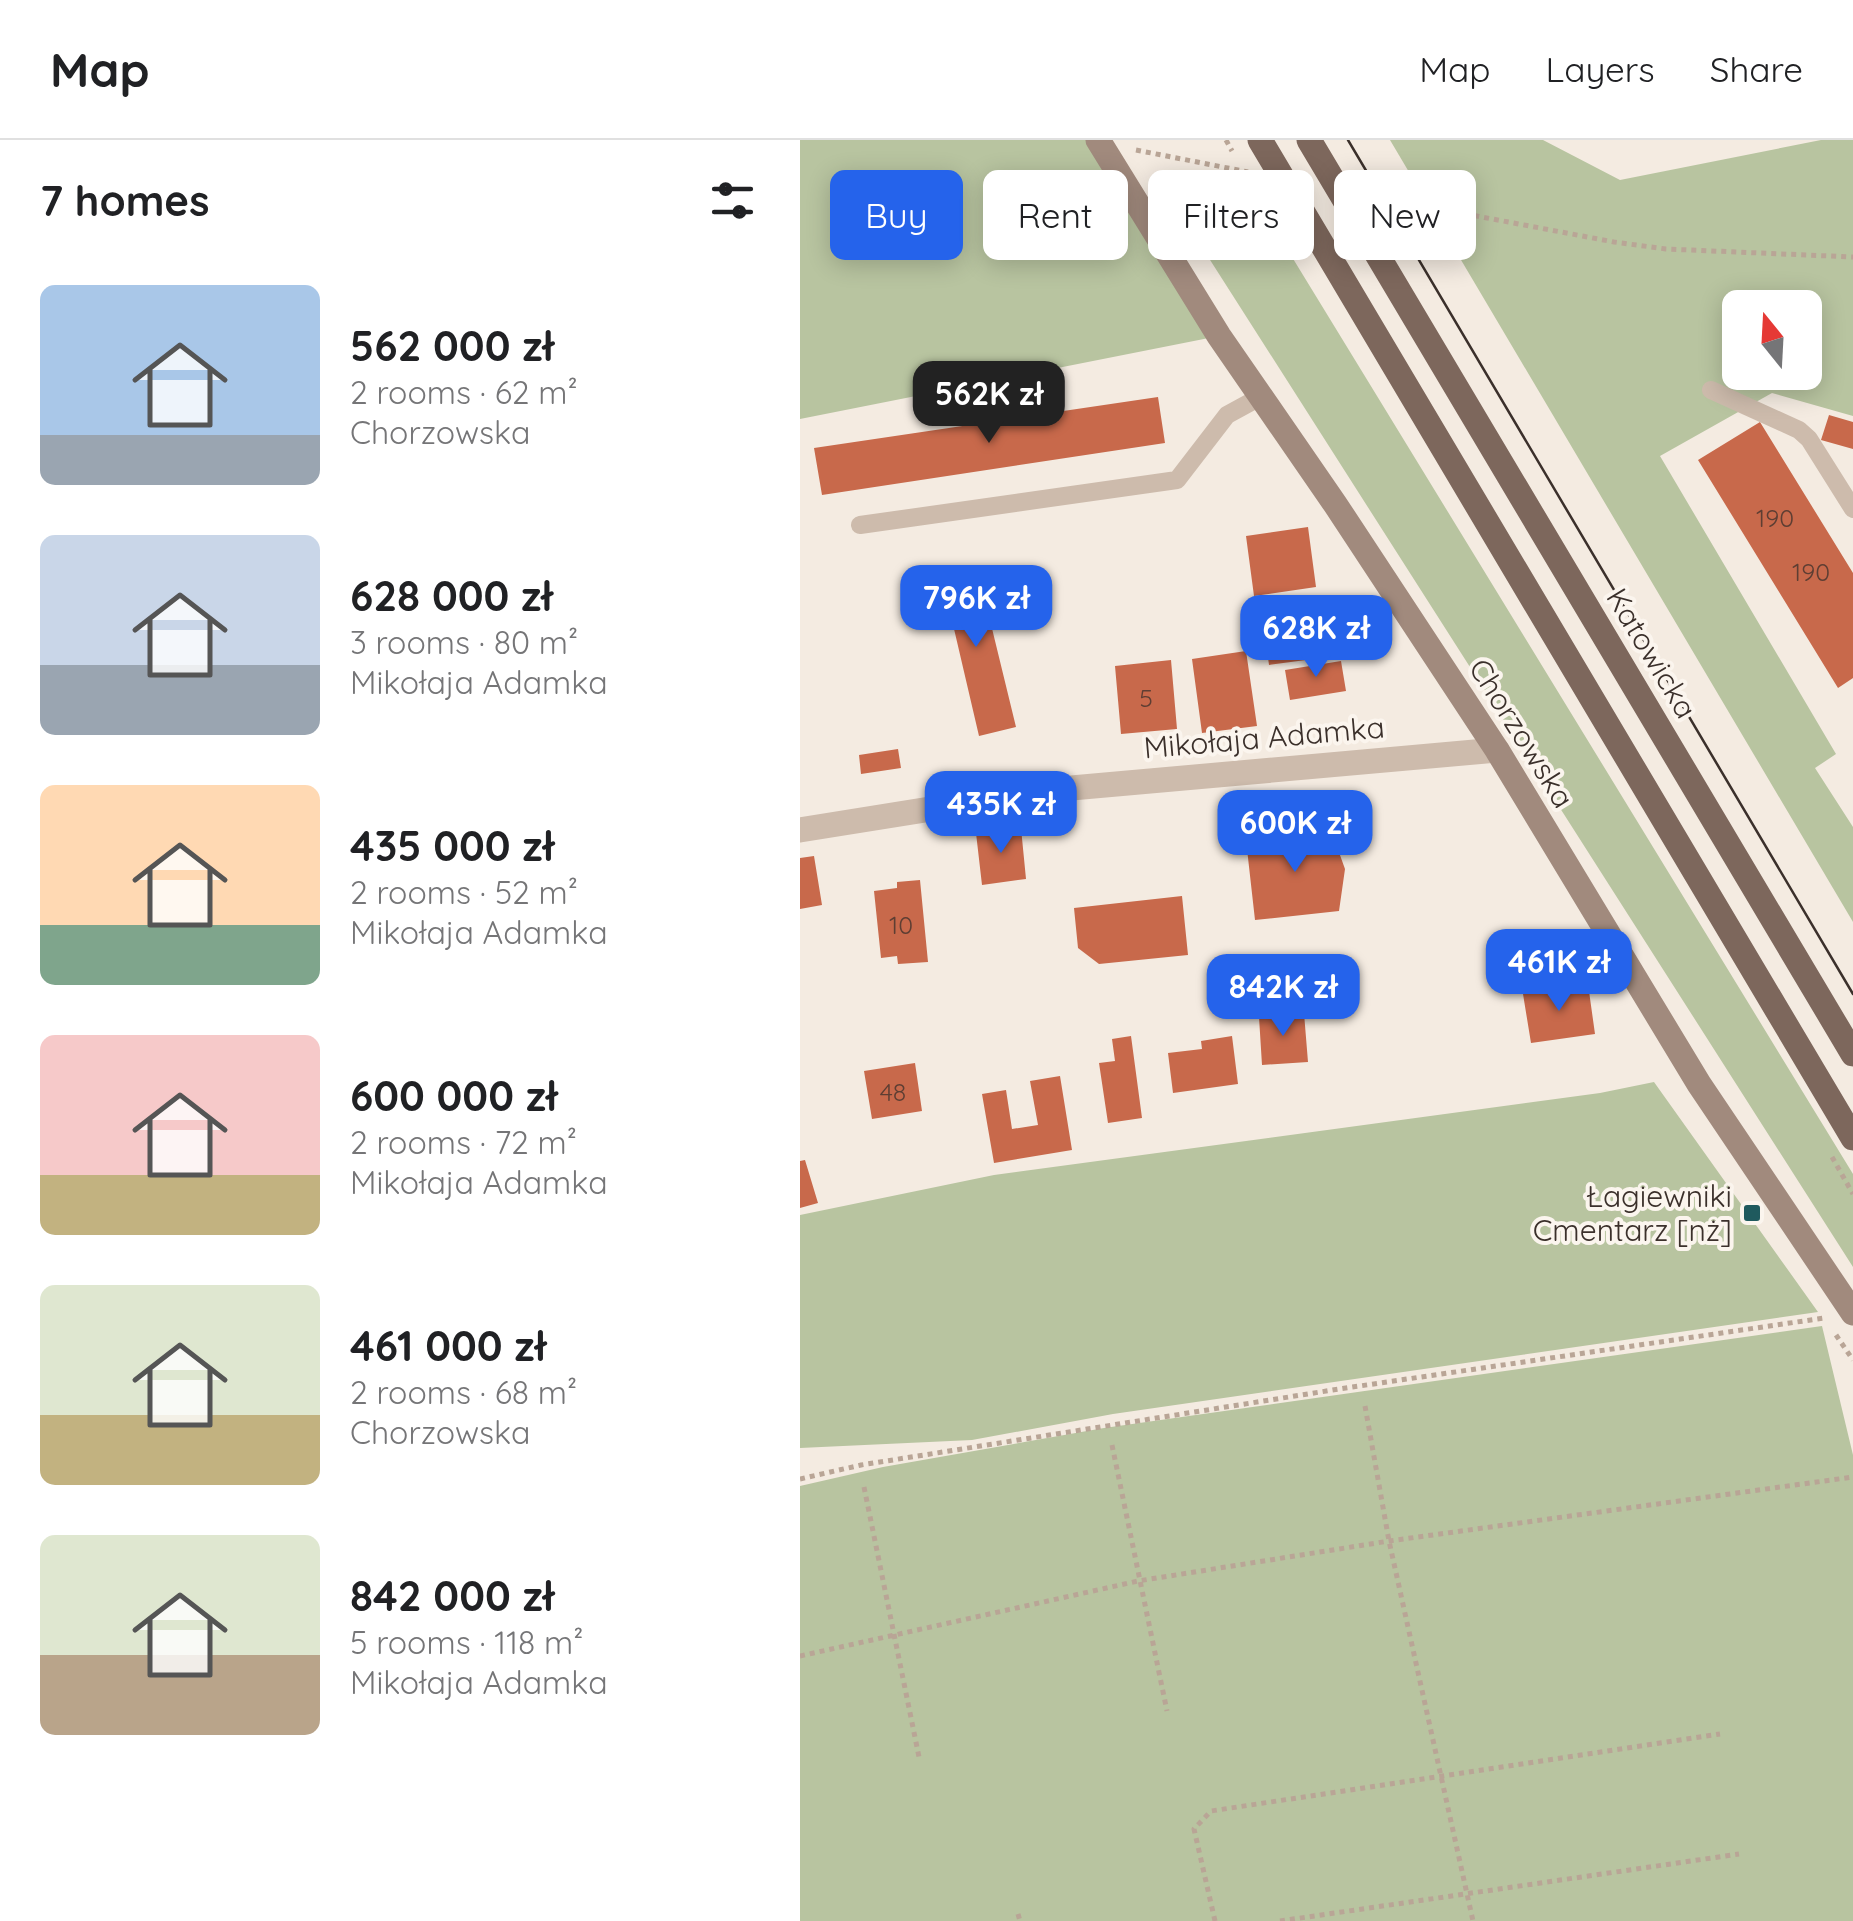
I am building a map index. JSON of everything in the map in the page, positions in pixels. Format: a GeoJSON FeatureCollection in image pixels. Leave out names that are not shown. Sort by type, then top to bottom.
{"type":"FeatureCollection","features":[{"type":"Feature","properties":{"kind":"main road"},"geometry":{"type":"LineString","coordinates":[[1260,140],[1853,1138]]}},
{"type":"Feature","properties":{"kind":"main road","name":"Katowicka"},"geometry":{"type":"LineString","coordinates":[[1310,140],[1853,1054]]}},
{"type":"Feature","properties":{"kind":"street","name":"Chorzowska"},"geometry":{"type":"LineString","coordinates":[[1099,141],[1260,397],[1336,504],[1497,750],[1700,1084],[1853,1313]]}},
{"type":"Feature","properties":{"kind":"street","name":"Mikołaja Adamka"},"geometry":{"type":"LineString","coordinates":[[800,830],[1049,790],[1497,750]]}},
{"type":"Feature","properties":{"kind":"lane"},"geometry":{"type":"LineString","coordinates":[[1710,390],[1799,430],[1809,439],[1853,509]]}},
{"type":"Feature","properties":{"kind":"lane"},"geometry":{"type":"LineString","coordinates":[[860,525],[1177,480],[1227,415],[1260,397]]}},
{"type":"Feature","properties":{"kind":"path"},"geometry":{"type":"LineString","coordinates":[[1099,141],[1226,167]]}},
{"type":"Feature","properties":{"kind":"path"},"geometry":{"type":"LineString","coordinates":[[1476,216],[1666,248],[1853,257]]}},
{"type":"Feature","properties":{"kind":"path"},"geometry":{"type":"LineString","coordinates":[[800,1479],[880,1462],[1339,1389],[1824,1318]]}},
{"type":"Feature","properties":{"kind":"path"},"geometry":{"type":"LineString","coordinates":[[1365,1406],[1389,1541],[1473,1921]]}},
{"type":"Feature","properties":{"kind":"path"},"geometry":{"type":"LineString","coordinates":[[1112,1446],[1167,1711]]}},
{"type":"Feature","properties":{"kind":"path"},"geometry":{"type":"LineString","coordinates":[[800,1656],[1138,1581],[1389,1541],[1853,1477]]}},
{"type":"Feature","properties":{"kind":"path"},"geometry":{"type":"LineString","coordinates":[[864,1486],[919,1757]]}},
{"type":"Feature","properties":{"kind":"path"},"geometry":{"type":"LineString","coordinates":[[1216,1921],[1194,1829],[1211,1811],[1720,1734]]}},
{"type":"Feature","properties":{"kind":"path"},"geometry":{"type":"LineString","coordinates":[[1280,1921],[1738,1854]]}},
{"type":"Feature","properties":{"kind":"green space"},"geometry":{"type":"Polygon","coordinates":[[[800,140],[1098,140],[1117,170],[983,170],[983,260],[1128,260],[1128,189],[1148,221],[1148,260],[1172,260],[1219,336],[800,419],[800,140]]]}},
{"type":"Feature","properties":{"kind":"green space"},"geometry":{"type":"Polygon","coordinates":[[[1390,140],[1543,140],[1620,180],[1821,140],[1853,140],[1853,416],[1772,393],[1660,456],[1836,754],[1815,768],[1853,827],[1853,922],[1461,260],[1476,260],[1476,170],[1408,170],[1390,140]]]}},
{"type":"Feature","properties":{"kind":"green space"},"geometry":{"type":"Polygon","coordinates":[[[1210,260],[1294,260],[1853,1174],[1853,1267],[1210,260]]]}},
{"type":"Feature","properties":{"kind":"green space"},"geometry":{"type":"Polygon","coordinates":[[[1654,1082],[1818,1312],[1113,1414],[972,1440],[800,1448],[800,1215],[994,1175],[1600,1093],[1654,1082]]]}},
{"type":"Feature","properties":{"kind":"green space"},"geometry":{"type":"Polygon","coordinates":[[[1822,1326],[1853,1455],[1853,1921],[800,1921],[800,1486],[883,1467],[1104,1428],[1822,1326]]]}},
{"type":"Feature","properties":{"kind":"building"},"geometry":{"type":"Polygon","coordinates":[[[1158,397],[1165,443],[822,495],[814,448],[1158,397]]]}},
{"type":"Feature","properties":{"kind":"building"},"geometry":{"type":"Polygon","coordinates":[[[1829,415],[1853,422],[1853,449],[1821,440],[1829,415]]]}},
{"type":"Feature","properties":{"kind":"building"},"geometry":{"type":"Polygon","coordinates":[[[1760,422],[1853,573],[1853,678],[1838,688],[1698,460],[1760,422]]]}},
{"type":"Feature","properties":{"kind":"building"},"geometry":{"type":"Polygon","coordinates":[[[1308,527],[1316,587],[1254,596],[1246,536],[1308,527]]]}},
{"type":"Feature","properties":{"kind":"building"},"geometry":{"type":"Polygon","coordinates":[[[978,571],[1016,727],[979,736],[951,616],[939,619],[930,583],[978,571]]]}},
{"type":"Feature","properties":{"kind":"building"},"geometry":{"type":"Polygon","coordinates":[[[1313,600],[1321,658],[1269,665],[1261,607],[1313,600]]]}},
{"type":"Feature","properties":{"kind":"building"},"geometry":{"type":"Polygon","coordinates":[[[1246,651],[1257,726],[1202,733],[1192,659],[1246,651]]]}},
{"type":"Feature","properties":{"kind":"building"},"geometry":{"type":"Polygon","coordinates":[[[1171,660],[1177,729],[1121,734],[1115,666],[1171,660]]]}},
{"type":"Feature","properties":{"kind":"building"},"geometry":{"type":"Polygon","coordinates":[[[1341,661],[1346,691],[1290,700],[1285,670],[1341,661]]]}},
{"type":"Feature","properties":{"kind":"building"},"geometry":{"type":"Polygon","coordinates":[[[898,749],[901,768],[861,774],[859,755],[898,749]]]}},
{"type":"Feature","properties":{"kind":"building"},"geometry":{"type":"Polygon","coordinates":[[[1021,828],[1026,879],[982,885],[976,833],[1021,828]]]}},
{"type":"Feature","properties":{"kind":"building"},"geometry":{"type":"Polygon","coordinates":[[[1331,830],[1345,869],[1339,911],[1255,920],[1246,840],[1331,830]]]}},
{"type":"Feature","properties":{"kind":"building"},"geometry":{"type":"Polygon","coordinates":[[[814,856],[822,905],[800,909],[800,858],[814,856]]]}},
{"type":"Feature","properties":{"kind":"building"},"geometry":{"type":"Polygon","coordinates":[[[920,880],[928,962],[898,964],[897,956],[881,958],[874,891],[897,888],[897,882],[920,880]]]}},
{"type":"Feature","properties":{"kind":"building"},"geometry":{"type":"Polygon","coordinates":[[[1182,896],[1188,955],[1099,964],[1078,948],[1074,908],[1182,896]]]}},
{"type":"Feature","properties":{"kind":"building"},"geometry":{"type":"Polygon","coordinates":[[[1588,984],[1595,1034],[1531,1043],[1523,994],[1588,984]]]}},
{"type":"Feature","properties":{"kind":"building"},"geometry":{"type":"Polygon","coordinates":[[[1304,1013],[1308,1062],[1262,1065],[1259,1017],[1304,1013]]]}},
{"type":"Feature","properties":{"kind":"building"},"geometry":{"type":"Polygon","coordinates":[[[1131,1036],[1142,1118],[1108,1123],[1099,1063],[1115,1061],[1112,1039],[1131,1036]]]}},
{"type":"Feature","properties":{"kind":"building"},"geometry":{"type":"Polygon","coordinates":[[[1232,1036],[1238,1084],[1173,1093],[1168,1053],[1202,1049],[1201,1041],[1232,1036]]]}},
{"type":"Feature","properties":{"kind":"building"},"geometry":{"type":"Polygon","coordinates":[[[915,1063],[922,1111],[872,1119],[864,1071],[915,1063]]]}},
{"type":"Feature","properties":{"kind":"building"},"geometry":{"type":"Polygon","coordinates":[[[1060,1076],[1072,1150],[994,1163],[982,1094],[1006,1090],[1012,1129],[1038,1125],[1030,1081],[1060,1076]]]}},
{"type":"Feature","properties":{"kind":"building"},"geometry":{"type":"Polygon","coordinates":[[[805,1160],[818,1203],[800,1208],[800,1161],[805,1160]]]}},
{"type":"Feature","properties":{"kind":"tram line"},"geometry":{"type":"LineString","coordinates":[[1348,140],[1853,994]]}},
{"type":"Feature","properties":{"kind":"place","name":"Łagiewniki Cmentarz [nż]"},"geometry":{"type":"Point","coordinates":[1752,1213]}}]}
